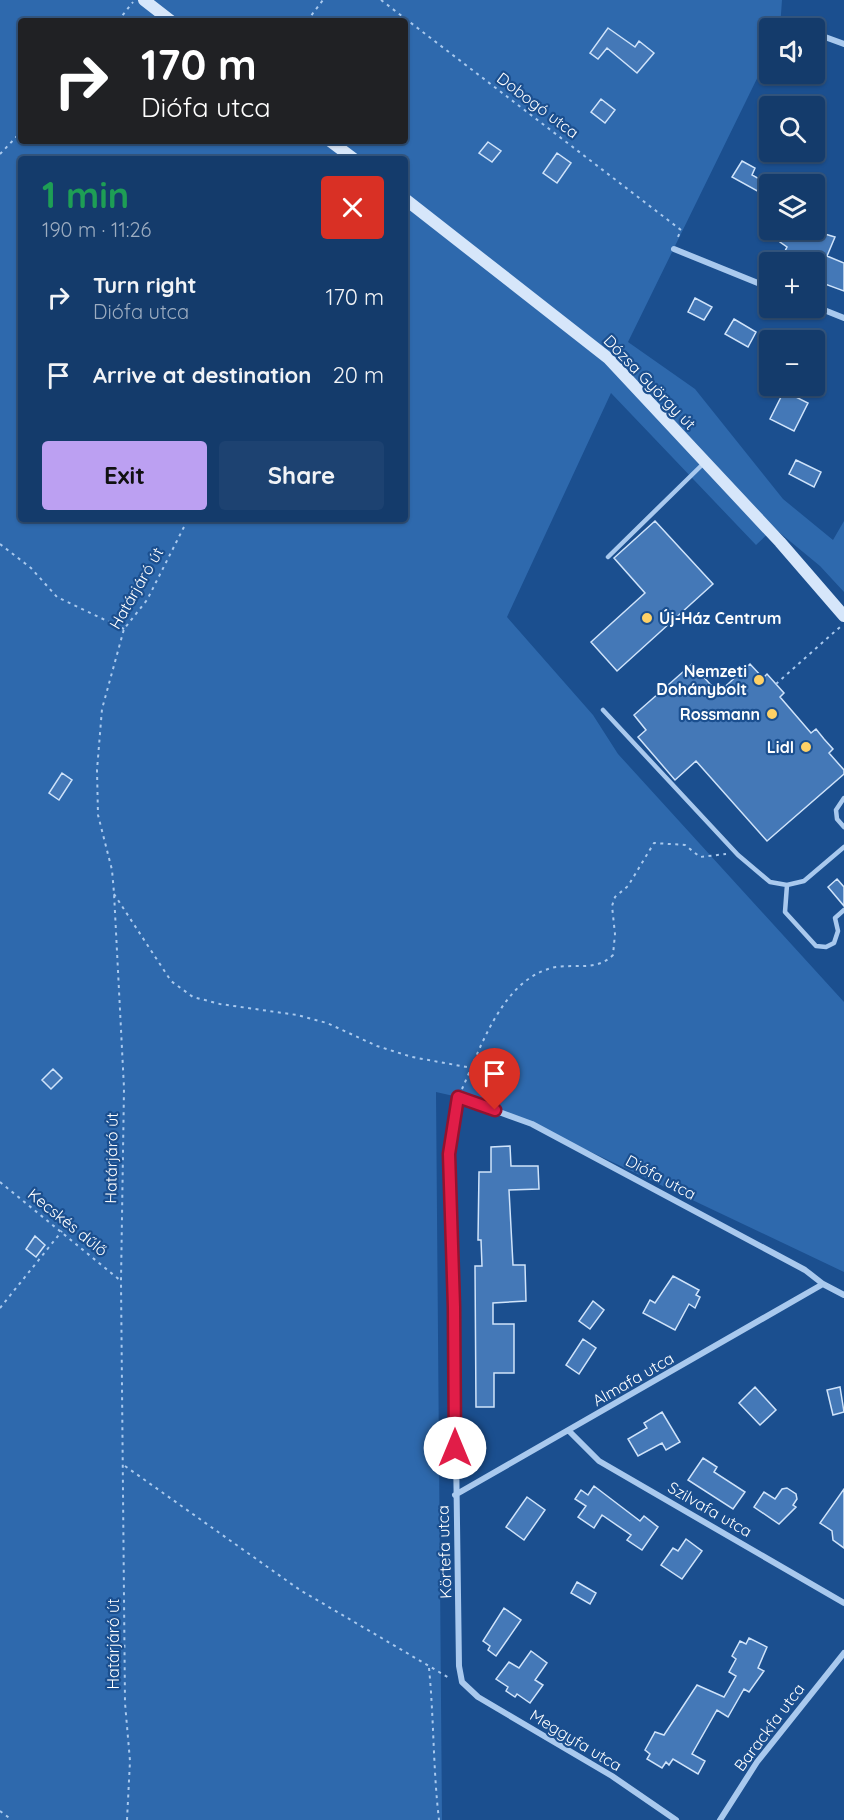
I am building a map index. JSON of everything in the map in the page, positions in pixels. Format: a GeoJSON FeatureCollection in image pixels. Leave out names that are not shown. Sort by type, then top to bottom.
{"type":"FeatureCollection","features":[{"type":"Feature","properties":{"kind":"main road"},"geometry":{"type":"LineString","coordinates":[[144,0],[167,18]]}},
{"type":"Feature","properties":{"kind":"main road"},"geometry":{"type":"LineString","coordinates":[[334,144],[350,156]]}},
{"type":"Feature","properties":{"kind":"main road","name":"Dózsa György út"},"geometry":{"type":"LineString","coordinates":[[408,201],[608,358],[780,542],[844,616]]}},
{"type":"Feature","properties":{"kind":"street"},"geometry":{"type":"LineString","coordinates":[[825,37],[844,44]]}},
{"type":"Feature","properties":{"kind":"street"},"geometry":{"type":"LineString","coordinates":[[674,249],[759,284]]}},
{"type":"Feature","properties":{"kind":"street"},"geometry":{"type":"LineString","coordinates":[[825,310],[844,318]]}},
{"type":"Feature","properties":{"kind":"street","name":"Diófa utca"},"geometry":{"type":"LineString","coordinates":[[458,1097],[532,1124],[805,1270],[823,1284],[844,1295]]}},
{"type":"Feature","properties":{"kind":"street","name":"Körtefa utca"},"geometry":{"type":"LineString","coordinates":[[458,1097],[449,1154],[454,1307],[459,1666],[462,1682]]}},
{"type":"Feature","properties":{"kind":"street","name":"Almafa utca"},"geometry":{"type":"LineString","coordinates":[[455,1495],[823,1284]]}},
{"type":"Feature","properties":{"kind":"street","name":"Szilvafa utca"},"geometry":{"type":"LineString","coordinates":[[569,1431],[599,1461],[844,1603]]}},
{"type":"Feature","properties":{"kind":"street","name":"Barackfa utca"},"geometry":{"type":"LineString","coordinates":[[720,1820],[757,1762],[844,1653]]}},
{"type":"Feature","properties":{"kind":"street","name":"Meggyfa utca"},"geometry":{"type":"LineString","coordinates":[[462,1682],[478,1697],[612,1776],[676,1820]]}},
{"type":"Feature","properties":{"kind":"lane"},"geometry":{"type":"LineString","coordinates":[[608,557],[704,463]]}},
{"type":"Feature","properties":{"kind":"lane"},"geometry":{"type":"LineString","coordinates":[[603,710],[733,849],[763,877],[787,885],[811,877],[844,847]]}},
{"type":"Feature","properties":{"kind":"lane"},"geometry":{"type":"LineString","coordinates":[[844,798],[836,810],[837,819],[844,827]]}},
{"type":"Feature","properties":{"kind":"lane"},"geometry":{"type":"LineString","coordinates":[[787,885],[785,912],[812,943],[820,947],[834,943],[838,931],[835,918],[844,910]]}},
{"type":"Feature","properties":{"kind":"path"},"geometry":{"type":"LineString","coordinates":[[120,18],[134,0]]}},
{"type":"Feature","properties":{"kind":"path"},"geometry":{"type":"LineString","coordinates":[[308,18],[323,0]]}},
{"type":"Feature","properties":{"kind":"path","name":"Dobogó utca"},"geometry":{"type":"LineString","coordinates":[[381,0],[404,18]]}},
{"type":"Feature","properties":{"kind":"path","name":"Dobogó utca"},"geometry":{"type":"LineString","coordinates":[[408,21],[681,230]]}},
{"type":"Feature","properties":{"kind":"path"},"geometry":{"type":"LineString","coordinates":[[0,154],[18,135]]}},
{"type":"Feature","properties":{"kind":"path","name":"Határjáró út"},"geometry":{"type":"LineString","coordinates":[[127,1820],[130,1761],[125,1703],[125,1466],[121,1281],[124,1088],[114,893],[98,815],[97,770],[102,709],[124,629],[147,600],[186,522]]}},
{"type":"Feature","properties":{"kind":"path"},"geometry":{"type":"LineString","coordinates":[[0,544],[32,568],[57,597],[124,629]]}},
{"type":"Feature","properties":{"kind":"path"},"geometry":{"type":"LineString","coordinates":[[776,684],[844,624]]}},
{"type":"Feature","properties":{"kind":"path"},"geometry":{"type":"LineString","coordinates":[[458,1097],[498,1013],[516,990],[532,976],[553,968],[596,966],[613,955],[615,934],[612,906],[615,897],[628,886],[654,843],[685,845],[700,857],[725,855],[733,849]]}},
{"type":"Feature","properties":{"kind":"path"},"geometry":{"type":"LineString","coordinates":[[114,893],[171,981],[194,997],[220,1004],[297,1015],[327,1023],[377,1046],[412,1057],[472,1068]]}},
{"type":"Feature","properties":{"kind":"path","name":"Kecskés dűlő"},"geometry":{"type":"LineString","coordinates":[[0,1182],[121,1281]]}},
{"type":"Feature","properties":{"kind":"path"},"geometry":{"type":"LineString","coordinates":[[0,1308],[62,1231]]}},
{"type":"Feature","properties":{"kind":"path"},"geometry":{"type":"LineString","coordinates":[[125,1466],[300,1590],[429,1668],[462,1682]]}},
{"type":"Feature","properties":{"kind":"path"},"geometry":{"type":"LineString","coordinates":[[429,1668],[435,1723],[435,1784],[439,1820]]}},
{"type":"Feature","properties":{"kind":"path"},"geometry":{"type":"LineString","coordinates":[[0,1811],[12,1820]]}},
{"type":"Feature","properties":{"kind":"shaded area"},"geometry":{"type":"Polygon","coordinates":[[[0,0],[782,0],[781,18],[759,18],[759,74],[628,342],[695,389],[783,499],[833,540],[844,521],[844,592],[820,566],[774,528],[756,545],[611,393],[507,617],[593,715],[618,754],[844,1002],[844,1272],[532,1124],[458,1097],[436,1092],[442,1820],[0,1820],[0,0]]]}},
{"type":"Feature","properties":{"kind":"building"},"geometry":{"type":"Polygon","coordinates":[[[608,28],[635,47],[639,41],[654,53],[637,73],[607,48],[598,59],[590,53],[608,28]]]}},
{"type":"Feature","properties":{"kind":"building"},"geometry":{"type":"Polygon","coordinates":[[[601,99],[615,110],[605,123],[591,112],[601,99]]]}},
{"type":"Feature","properties":{"kind":"building"},"geometry":{"type":"Polygon","coordinates":[[[488,142],[501,151],[492,162],[479,153],[488,142]]]}},
{"type":"Feature","properties":{"kind":"building"},"geometry":{"type":"Polygon","coordinates":[[[557,153],[571,163],[557,183],[543,173],[557,153]]]}},
{"type":"Feature","properties":{"kind":"building"},"geometry":{"type":"Polygon","coordinates":[[[742,161],[755,168],[752,175],[759,179],[759,192],[732,177],[742,161]]]}},
{"type":"Feature","properties":{"kind":"building"},"geometry":{"type":"Polygon","coordinates":[[[825,234],[835,237],[827,256],[844,263],[844,291],[825,284],[825,252],[787,252],[785,251],[787,247],[780,242],[781,240],[825,240],[825,234]]]}},
{"type":"Feature","properties":{"kind":"building"},"geometry":{"type":"Polygon","coordinates":[[[695,298],[712,307],[704,320],[688,312],[695,298]]]}},
{"type":"Feature","properties":{"kind":"building"},"geometry":{"type":"Polygon","coordinates":[[[734,319],[756,332],[748,347],[725,334],[734,319]]]}},
{"type":"Feature","properties":{"kind":"building"},"geometry":{"type":"Polygon","coordinates":[[[782,396],[794,396],[808,403],[794,431],[770,419],[782,396]]]}},
{"type":"Feature","properties":{"kind":"building"},"geometry":{"type":"Polygon","coordinates":[[[796,460],[821,472],[814,487],[789,474],[796,460]]]}},
{"type":"Feature","properties":{"kind":"building","name":"Új-Ház Centrum"},"geometry":{"type":"Polygon","coordinates":[[[655,521],[713,584],[617,671],[591,642],[645,593],[614,558],[655,521]]]}},
{"type":"Feature","properties":{"kind":"building"},"geometry":{"type":"Polygon","coordinates":[[[692,664],[718,693],[750,664],[763,678],[767,674],[784,693],[780,697],[811,733],[816,729],[833,749],[829,753],[844,770],[844,774],[767,841],[696,761],[675,780],[638,737],[646,730],[634,715],[692,664]]]}},
{"type":"Feature","properties":{"kind":"building"},"geometry":{"type":"Polygon","coordinates":[[[62,773],[72,780],[59,800],[49,793],[62,773]]]}},
{"type":"Feature","properties":{"kind":"building"},"geometry":{"type":"Polygon","coordinates":[[[837,879],[844,887],[844,906],[828,887],[837,879]]]}},
{"type":"Feature","properties":{"kind":"building"},"geometry":{"type":"Polygon","coordinates":[[[53,1069],[62,1078],[51,1089],[42,1080],[53,1069]]]}},
{"type":"Feature","properties":{"kind":"building"},"geometry":{"type":"Polygon","coordinates":[[[510,1146],[511,1166],[538,1166],[539,1189],[509,1190],[513,1265],[525,1265],[526,1301],[493,1303],[493,1324],[514,1324],[514,1373],[494,1373],[494,1407],[476,1407],[475,1266],[482,1266],[481,1240],[478,1240],[479,1172],[491,1172],[491,1147],[510,1146]]]}},
{"type":"Feature","properties":{"kind":"building"},"geometry":{"type":"Polygon","coordinates":[[[35,1236],[45,1245],[36,1257],[26,1249],[35,1236]]]}},
{"type":"Feature","properties":{"kind":"building"},"geometry":{"type":"Polygon","coordinates":[[[673,1276],[699,1290],[696,1295],[700,1297],[695,1308],[689,1304],[675,1330],[643,1313],[650,1300],[655,1303],[673,1276]]]}},
{"type":"Feature","properties":{"kind":"building"},"geometry":{"type":"Polygon","coordinates":[[[593,1301],[604,1310],[590,1329],[579,1321],[593,1301]]]}},
{"type":"Feature","properties":{"kind":"building"},"geometry":{"type":"Polygon","coordinates":[[[583,1339],[596,1348],[579,1374],[566,1365],[583,1339]]]}},
{"type":"Feature","properties":{"kind":"building"},"geometry":{"type":"Polygon","coordinates":[[[755,1387],[776,1410],[760,1425],[739,1403],[755,1387]]]}},
{"type":"Feature","properties":{"kind":"building"},"geometry":{"type":"Polygon","coordinates":[[[840,1387],[844,1412],[833,1415],[827,1390],[840,1387]]]}},
{"type":"Feature","properties":{"kind":"building"},"geometry":{"type":"Polygon","coordinates":[[[662,1412],[680,1442],[666,1450],[662,1443],[638,1456],[628,1439],[647,1428],[644,1423],[662,1412]]]}},
{"type":"Feature","properties":{"kind":"building"},"geometry":{"type":"Polygon","coordinates":[[[703,1458],[717,1467],[714,1472],[745,1492],[733,1509],[688,1480],[703,1458]]]}},
{"type":"Feature","properties":{"kind":"building"},"geometry":{"type":"Polygon","coordinates":[[[594,1486],[640,1521],[644,1516],[658,1527],[642,1550],[627,1540],[631,1535],[602,1515],[594,1528],[578,1517],[586,1506],[575,1499],[581,1490],[588,1495],[594,1486]]]}},
{"type":"Feature","properties":{"kind":"building"},"geometry":{"type":"Polygon","coordinates":[[[787,1488],[796,1494],[797,1499],[793,1505],[796,1507],[779,1524],[754,1507],[764,1492],[775,1499],[782,1489],[787,1488]]]}},
{"type":"Feature","properties":{"kind":"building"},"geometry":{"type":"Polygon","coordinates":[[[844,1489],[844,1548],[833,1540],[832,1531],[820,1523],[844,1489]]]}},
{"type":"Feature","properties":{"kind":"building"},"geometry":{"type":"Polygon","coordinates":[[[527,1497],[545,1510],[524,1540],[506,1527],[527,1497]]]}},
{"type":"Feature","properties":{"kind":"building"},"geometry":{"type":"Polygon","coordinates":[[[686,1539],[702,1551],[682,1579],[661,1565],[673,1548],[678,1551],[686,1539]]]}},
{"type":"Feature","properties":{"kind":"building"},"geometry":{"type":"Polygon","coordinates":[[[577,1582],[596,1593],[590,1604],[571,1593],[577,1582]]]}},
{"type":"Feature","properties":{"kind":"building"},"geometry":{"type":"Polygon","coordinates":[[[504,1608],[521,1620],[496,1656],[488,1650],[490,1646],[483,1641],[504,1608]]]}},
{"type":"Feature","properties":{"kind":"building"},"geometry":{"type":"Polygon","coordinates":[[[749,1638],[767,1647],[758,1668],[764,1671],[749,1692],[744,1689],[728,1717],[717,1710],[692,1754],[705,1761],[698,1774],[673,1759],[669,1765],[666,1762],[662,1768],[647,1759],[650,1754],[645,1750],[655,1732],[664,1735],[697,1685],[724,1697],[736,1676],[729,1672],[736,1659],[732,1656],[740,1641],[746,1644],[749,1638]]]}},
{"type":"Feature","properties":{"kind":"building"},"geometry":{"type":"Polygon","coordinates":[[[531,1651],[547,1663],[535,1680],[543,1685],[530,1703],[517,1694],[515,1697],[506,1691],[508,1687],[496,1679],[509,1662],[519,1668],[531,1651]]]}},
{"type":"Feature","properties":{"kind":"place","name":"Új-Ház Centrum"},"geometry":{"type":"Point","coordinates":[647,618]}},
{"type":"Feature","properties":{"kind":"place","name":"Nemzeti Dohánybolt"},"geometry":{"type":"Point","coordinates":[759,680]}},
{"type":"Feature","properties":{"kind":"place","name":"Rossmann"},"geometry":{"type":"Point","coordinates":[772,714]}},
{"type":"Feature","properties":{"kind":"place","name":"Lidl"},"geometry":{"type":"Point","coordinates":[806,747]}},
{"type":"Feature","properties":{"kind":"route"},"geometry":{"type":"LineString","coordinates":[[455,1448],[454,1307],[449,1154],[458,1097],[495,1110]]}}]}
